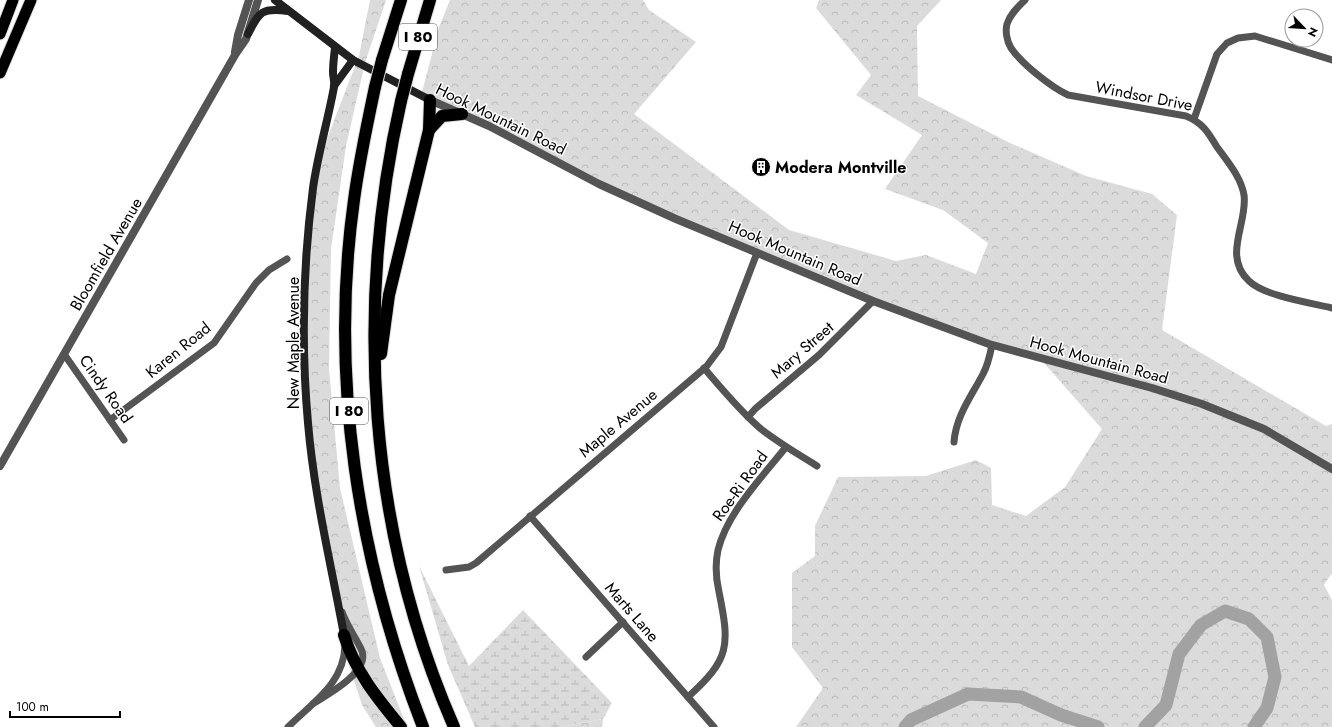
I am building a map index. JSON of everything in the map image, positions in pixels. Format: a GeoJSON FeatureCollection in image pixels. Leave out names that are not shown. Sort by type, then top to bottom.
{"type":"FeatureCollection","features":[{"type":"Feature","properties":{"kind":"highway"},"geometry":{"type":"LineString","coordinates":[[0,34],[13,0]]}},
{"type":"Feature","properties":{"kind":"highway"},"geometry":{"type":"LineString","coordinates":[[0,73],[31,0]]}},
{"type":"Feature","properties":{"kind":"highway","name":"I 80"},"geometry":{"type":"LineString","coordinates":[[401,0],[375,87],[362,147],[351,227],[346,312],[348,398],[356,482],[374,572],[394,647],[424,727]]}},
{"type":"Feature","properties":{"kind":"highway","name":"I 80"},"geometry":{"type":"LineString","coordinates":[[430,0],[401,101],[386,179],[377,258],[374,341],[378,423],[388,504],[403,572],[430,665],[454,727]]}},
{"type":"Feature","properties":{"kind":"highway"},"geometry":{"type":"LineString","coordinates":[[378,423],[380,365],[386,312],[429,130],[430,100]]}},
{"type":"Feature","properties":{"kind":"highway"},"geometry":{"type":"LineString","coordinates":[[429,130],[442,116],[462,114]]}},
{"type":"Feature","properties":{"kind":"highway"},"geometry":{"type":"LineString","coordinates":[[344,635],[359,670],[372,691],[401,727]]}},
{"type":"Feature","properties":{"kind":"main road","name":"Hook Mountain Road"},"geometry":{"type":"LineString","coordinates":[[275,0],[353,60],[430,100]]}},
{"type":"Feature","properties":{"kind":"main road"},"geometry":{"type":"LineString","coordinates":[[284,0],[290,11]]}},
{"type":"Feature","properties":{"kind":"main road"},"geometry":{"type":"LineString","coordinates":[[248,34],[257,16],[265,10],[275,9],[290,11]]}},
{"type":"Feature","properties":{"kind":"main road","name":"New Maple Avenue"},"geometry":{"type":"LineString","coordinates":[[336,48],[333,72],[334,86],[322,140],[314,187],[307,252],[304,338],[306,397],[312,464],[326,551],[338,600],[344,635]]}},
{"type":"Feature","properties":{"kind":"main road","name":"New Maple Avenue"},"geometry":{"type":"LineString","coordinates":[[334,86],[353,60]]}},
{"type":"Feature","properties":{"kind":"street","name":"Bloomfield Avenue"},"geometry":{"type":"LineString","coordinates":[[235,55],[238,35],[249,0]]}},
{"type":"Feature","properties":{"kind":"street","name":"Bloomfield Avenue"},"geometry":{"type":"LineString","coordinates":[[0,466],[248,34],[258,0]]}},
{"type":"Feature","properties":{"kind":"street","name":"Windsor Drive"},"geometry":{"type":"LineString","coordinates":[[1025,0],[1011,16],[1007,26],[1008,39],[1011,48],[1031,68],[1060,91],[1075,97],[1186,116],[1198,121],[1209,135],[1241,185],[1244,206],[1236,256],[1239,267],[1244,276],[1260,288],[1332,308]]}},
{"type":"Feature","properties":{"kind":"street"},"geometry":{"type":"LineString","coordinates":[[1194,119],[1217,54],[1227,44],[1238,38],[1255,36],[1332,60]]}},
{"type":"Feature","properties":{"kind":"street","name":"Hook Mountain Road"},"geometry":{"type":"LineString","coordinates":[[430,100],[488,126],[605,186],[757,253],[872,301],[992,345],[1152,388],[1202,404],[1264,429],[1332,469]]}},
{"type":"Feature","properties":{"kind":"street","name":"Maple Avenue"},"geometry":{"type":"LineString","coordinates":[[446,570],[469,567],[476,563],[704,368],[716,356],[721,347],[757,253]]}},
{"type":"Feature","properties":{"kind":"street","name":"Karen Road"},"geometry":{"type":"LineString","coordinates":[[110,420],[214,344],[256,283],[269,270],[287,259]]}},
{"type":"Feature","properties":{"kind":"street","name":"Mary Street"},"geometry":{"type":"LineString","coordinates":[[748,417],[755,409],[819,355],[872,301]]}},
{"type":"Feature","properties":{"kind":"street"},"geometry":{"type":"LineString","coordinates":[[954,442],[957,423],[962,410],[983,374],[992,345]]}},
{"type":"Feature","properties":{"kind":"street","name":"Cindy Road"},"geometry":{"type":"LineString","coordinates":[[64,354],[124,440]]}},
{"type":"Feature","properties":{"kind":"street"},"geometry":{"type":"LineString","coordinates":[[704,368],[748,417],[786,447],[817,466]]}},
{"type":"Feature","properties":{"kind":"street","name":"Roe-Ri Road"},"geometry":{"type":"LineString","coordinates":[[688,697],[706,681],[716,669],[724,651],[726,631],[716,567],[722,537],[738,509],[786,447]]}},
{"type":"Feature","properties":{"kind":"street","name":"Marts Lane"},"geometry":{"type":"LineString","coordinates":[[530,516],[688,697],[710,726]]}},
{"type":"Feature","properties":{"kind":"street","name":"New Maple Avenue"},"geometry":{"type":"LineString","coordinates":[[338,600],[349,628],[361,651],[363,661],[359,670]]}},
{"type":"Feature","properties":{"kind":"street"},"geometry":{"type":"LineString","coordinates":[[586,657],[623,622]]}},
{"type":"Feature","properties":{"kind":"street"},"geometry":{"type":"LineString","coordinates":[[288,727],[329,689],[339,673],[345,650],[344,635]]}},
{"type":"Feature","properties":{"kind":"street"},"geometry":{"type":"LineString","coordinates":[[314,704],[338,688],[359,670]]}},
{"type":"Feature","properties":{"kind":"green space"},"geometry":{"type":"Polygon","coordinates":[[[370,0],[386,0],[365,63],[346,146],[331,249],[329,369],[340,488],[380,658],[407,727],[376,727],[362,705],[342,644],[320,523],[303,336],[316,167],[359,56],[370,0]]]}},
{"type":"Feature","properties":{"kind":"green space"},"geometry":{"type":"Polygon","coordinates":[[[450,0],[643,0],[649,10],[696,42],[634,114],[789,230],[896,261],[926,255],[976,274],[988,243],[943,210],[885,189],[922,135],[856,95],[871,75],[816,8],[819,0],[941,0],[917,26],[918,96],[1010,143],[1086,176],[1152,194],[1177,215],[1162,330],[1326,426],[1332,424],[1332,573],[1324,585],[1332,600],[1332,727],[796,727],[823,688],[792,647],[792,573],[815,556],[815,526],[838,477],[926,476],[976,460],[991,468],[992,505],[1026,516],[1065,487],[1102,429],[1037,355],[930,324],[666,217],[421,96],[439,27],[450,0]]]}},
{"type":"Feature","properties":{"kind":"green space"},"geometry":{"type":"Polygon","coordinates":[[[419,566],[469,666],[523,610],[612,703],[603,719],[560,727],[475,727],[448,665],[419,566]]]}},
{"type":"Feature","properties":{"kind":"green space"},"geometry":{"type":"Polygon","coordinates":[[[603,719],[602,727],[560,727],[603,719]]]}},
{"type":"Feature","properties":{"kind":"waterway"},"geometry":{"type":"LineString","coordinates":[[1145,727],[1166,705],[1179,654],[1201,625],[1225,611],[1249,619],[1267,637],[1275,677],[1267,708],[1254,727]]}},
{"type":"Feature","properties":{"kind":"waterway"},"geometry":{"type":"LineString","coordinates":[[905,727],[911,720],[968,694],[1021,697],[1061,715],[1098,727]]}},
{"type":"Feature","properties":{"kind":"place","name":"Modera Montville"},"geometry":{"type":"Point","coordinates":[761,167]}}]}
